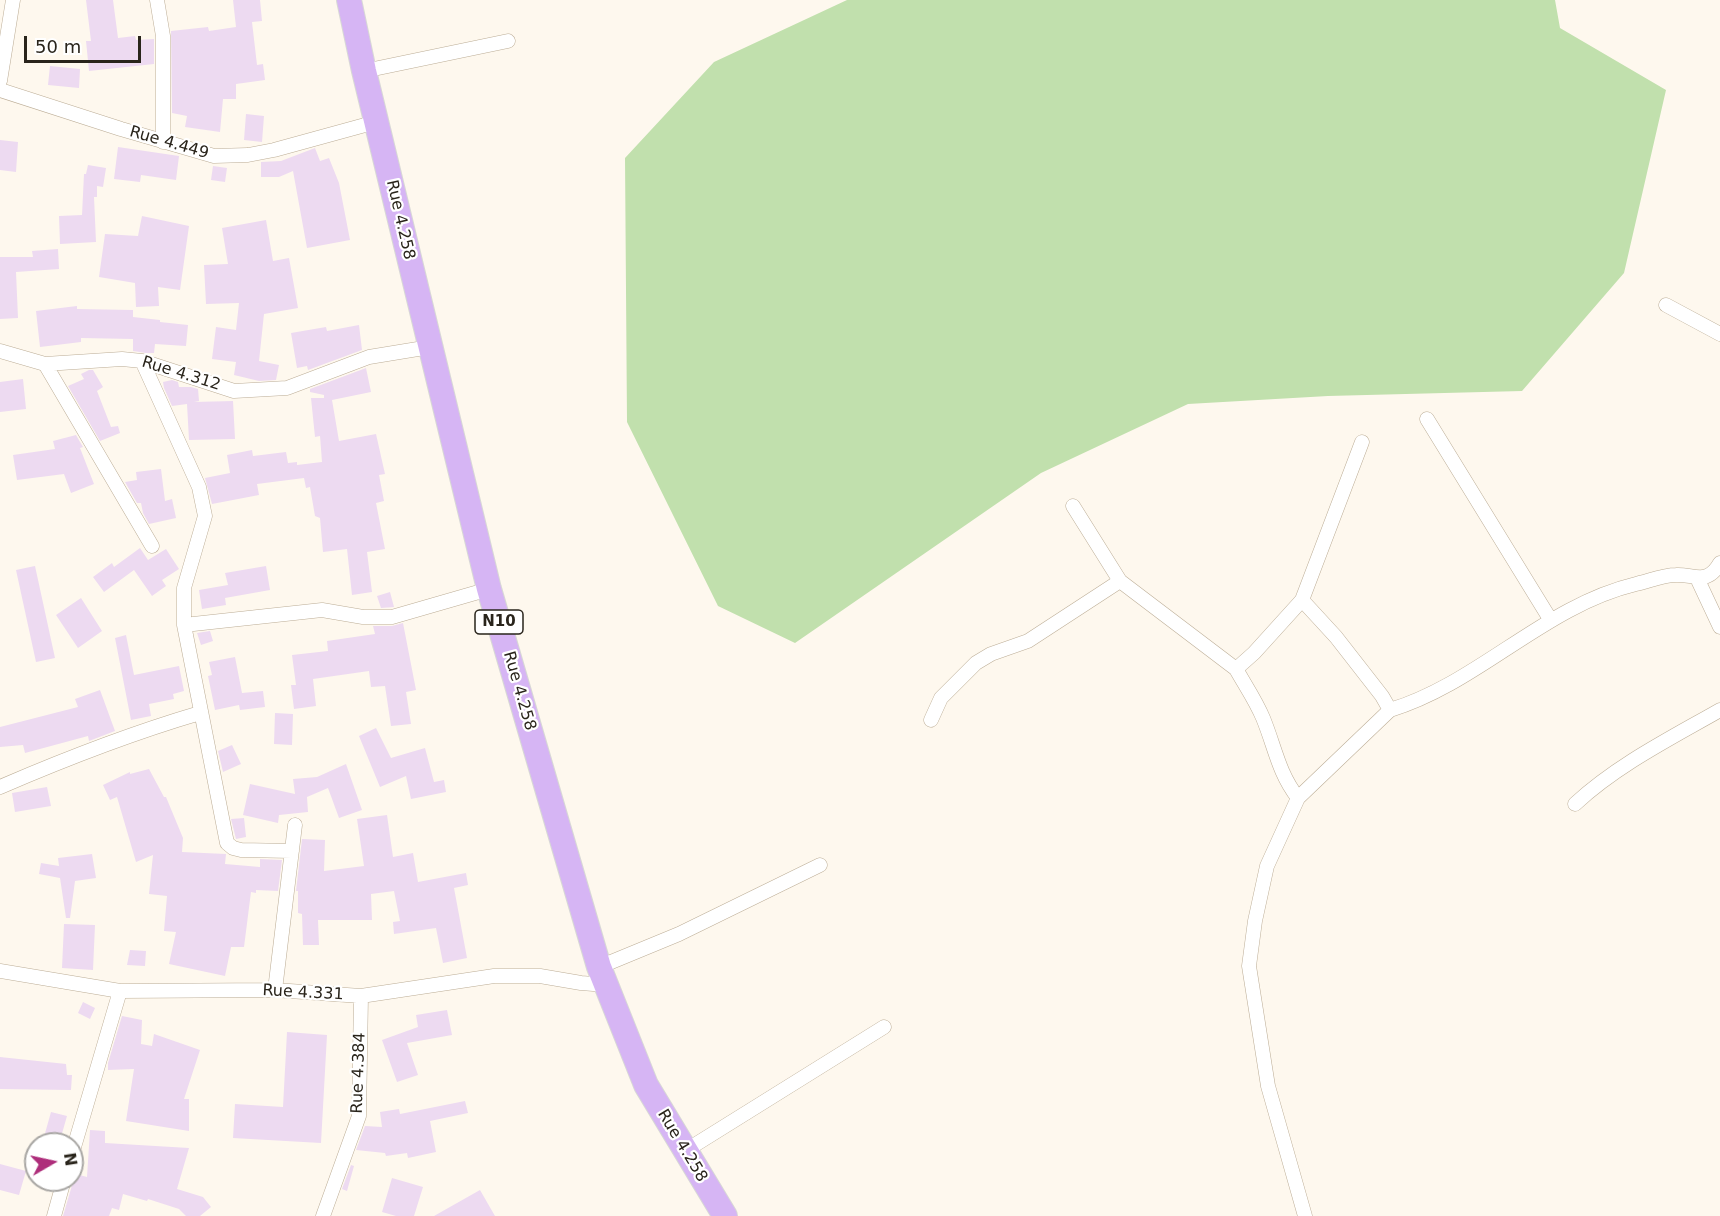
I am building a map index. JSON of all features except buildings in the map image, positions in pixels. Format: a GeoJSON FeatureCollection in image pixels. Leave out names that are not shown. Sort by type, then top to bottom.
{"type":"FeatureCollection","features":[{"type":"Feature","properties":{"kind":"highway","name":"Rue 4.258"},"geometry":{"type":"LineString","coordinates":[[349,0],[376,122],[489,589],[602,976],[646,1085],[723,1215]]}},
{"type":"Feature","properties":{"kind":"street"},"geometry":{"type":"LineString","coordinates":[[0,81],[13,0]]}},
{"type":"Feature","properties":{"kind":"street"},"geometry":{"type":"LineString","coordinates":[[157,0],[162,36],[163,142]]}},
{"type":"Feature","properties":{"kind":"street"},"geometry":{"type":"LineString","coordinates":[[364,71],[508,41]]}},
{"type":"Feature","properties":{"kind":"street","name":"Rue 4.449"},"geometry":{"type":"LineString","coordinates":[[0,90],[214,156],[274,150],[376,122]]}},
{"type":"Feature","properties":{"kind":"street"},"geometry":{"type":"LineString","coordinates":[[1666,305],[1720,334]]}},
{"type":"Feature","properties":{"kind":"street","name":"Rue 4.312"},"geometry":{"type":"LineString","coordinates":[[0,351],[45,364],[113,360],[142,361],[234,391],[287,388],[369,357],[430,347]]}},
{"type":"Feature","properties":{"kind":"street"},"geometry":{"type":"LineString","coordinates":[[142,361],[199,487],[205,516],[184,588],[184,625],[227,843],[241,850],[292,852]]}},
{"type":"Feature","properties":{"kind":"street"},"geometry":{"type":"LineString","coordinates":[[45,364],[152,546]]}},
{"type":"Feature","properties":{"kind":"street"},"geometry":{"type":"LineString","coordinates":[[1427,418],[1550,619]]}},
{"type":"Feature","properties":{"kind":"street"},"geometry":{"type":"LineString","coordinates":[[1236,669],[1254,653],[1302,600],[1362,442]]}},
{"type":"Feature","properties":{"kind":"street"},"geometry":{"type":"LineString","coordinates":[[1073,506],[1120,581],[1236,669],[1262,716],[1286,782],[1298,798]]}},
{"type":"Feature","properties":{"kind":"street"},"geometry":{"type":"LineString","coordinates":[[1305,1216],[1268,1086],[1249,966],[1255,921],[1267,866],[1298,798],[1390,711],[1408,705],[1460,678],[1550,619],[1610,590],[1677,574],[1697,579],[1719,568]]}},
{"type":"Feature","properties":{"kind":"street"},"geometry":{"type":"LineString","coordinates":[[1697,579],[1720,627]]}},
{"type":"Feature","properties":{"kind":"street"},"geometry":{"type":"LineString","coordinates":[[931,720],[941,698],[976,663],[992,654],[1028,641],[1120,581]]}},
{"type":"Feature","properties":{"kind":"street"},"geometry":{"type":"LineString","coordinates":[[184,625],[322,610],[363,617],[392,617],[489,589]]}},
{"type":"Feature","properties":{"kind":"street"},"geometry":{"type":"LineString","coordinates":[[1302,600],[1336,637],[1382,696],[1390,711]]}},
{"type":"Feature","properties":{"kind":"street"},"geometry":{"type":"LineString","coordinates":[[1575,804],[1591,789],[1647,752],[1720,710]]}},
{"type":"Feature","properties":{"kind":"street"},"geometry":{"type":"LineString","coordinates":[[0,787],[57,762],[200,713]]}},
{"type":"Feature","properties":{"kind":"street"},"geometry":{"type":"LineString","coordinates":[[275,990],[295,825]]}},
{"type":"Feature","properties":{"kind":"street"},"geometry":{"type":"LineString","coordinates":[[602,976],[679,934],[820,865]]}},
{"type":"Feature","properties":{"kind":"street","name":"Rue 4.331"},"geometry":{"type":"LineString","coordinates":[[0,971],[120,992],[275,990],[361,996],[494,976],[540,976],[581,983],[602,976]]}},
{"type":"Feature","properties":{"kind":"street"},"geometry":{"type":"LineString","coordinates":[[79,1132],[120,992]]}},
{"type":"Feature","properties":{"kind":"street","name":"Rue 4.384"},"geometry":{"type":"LineString","coordinates":[[323,1216],[359,1116],[361,996]]}},
{"type":"Feature","properties":{"kind":"street"},"geometry":{"type":"LineString","coordinates":[[685,1151],[884,1028]]}},
{"type":"Feature","properties":{"kind":"street"},"geometry":{"type":"LineString","coordinates":[[54,1216],[61,1192]]}},
{"type":"Feature","properties":{"kind":"green space"},"geometry":{"type":"Polygon","coordinates":[[[847,0],[1555,0],[1560,28],[1666,90],[1624,273],[1522,391],[1328,396],[1188,404],[1041,473],[795,643],[718,606],[627,422],[625,158],[714,62],[847,0]]]}}]}
